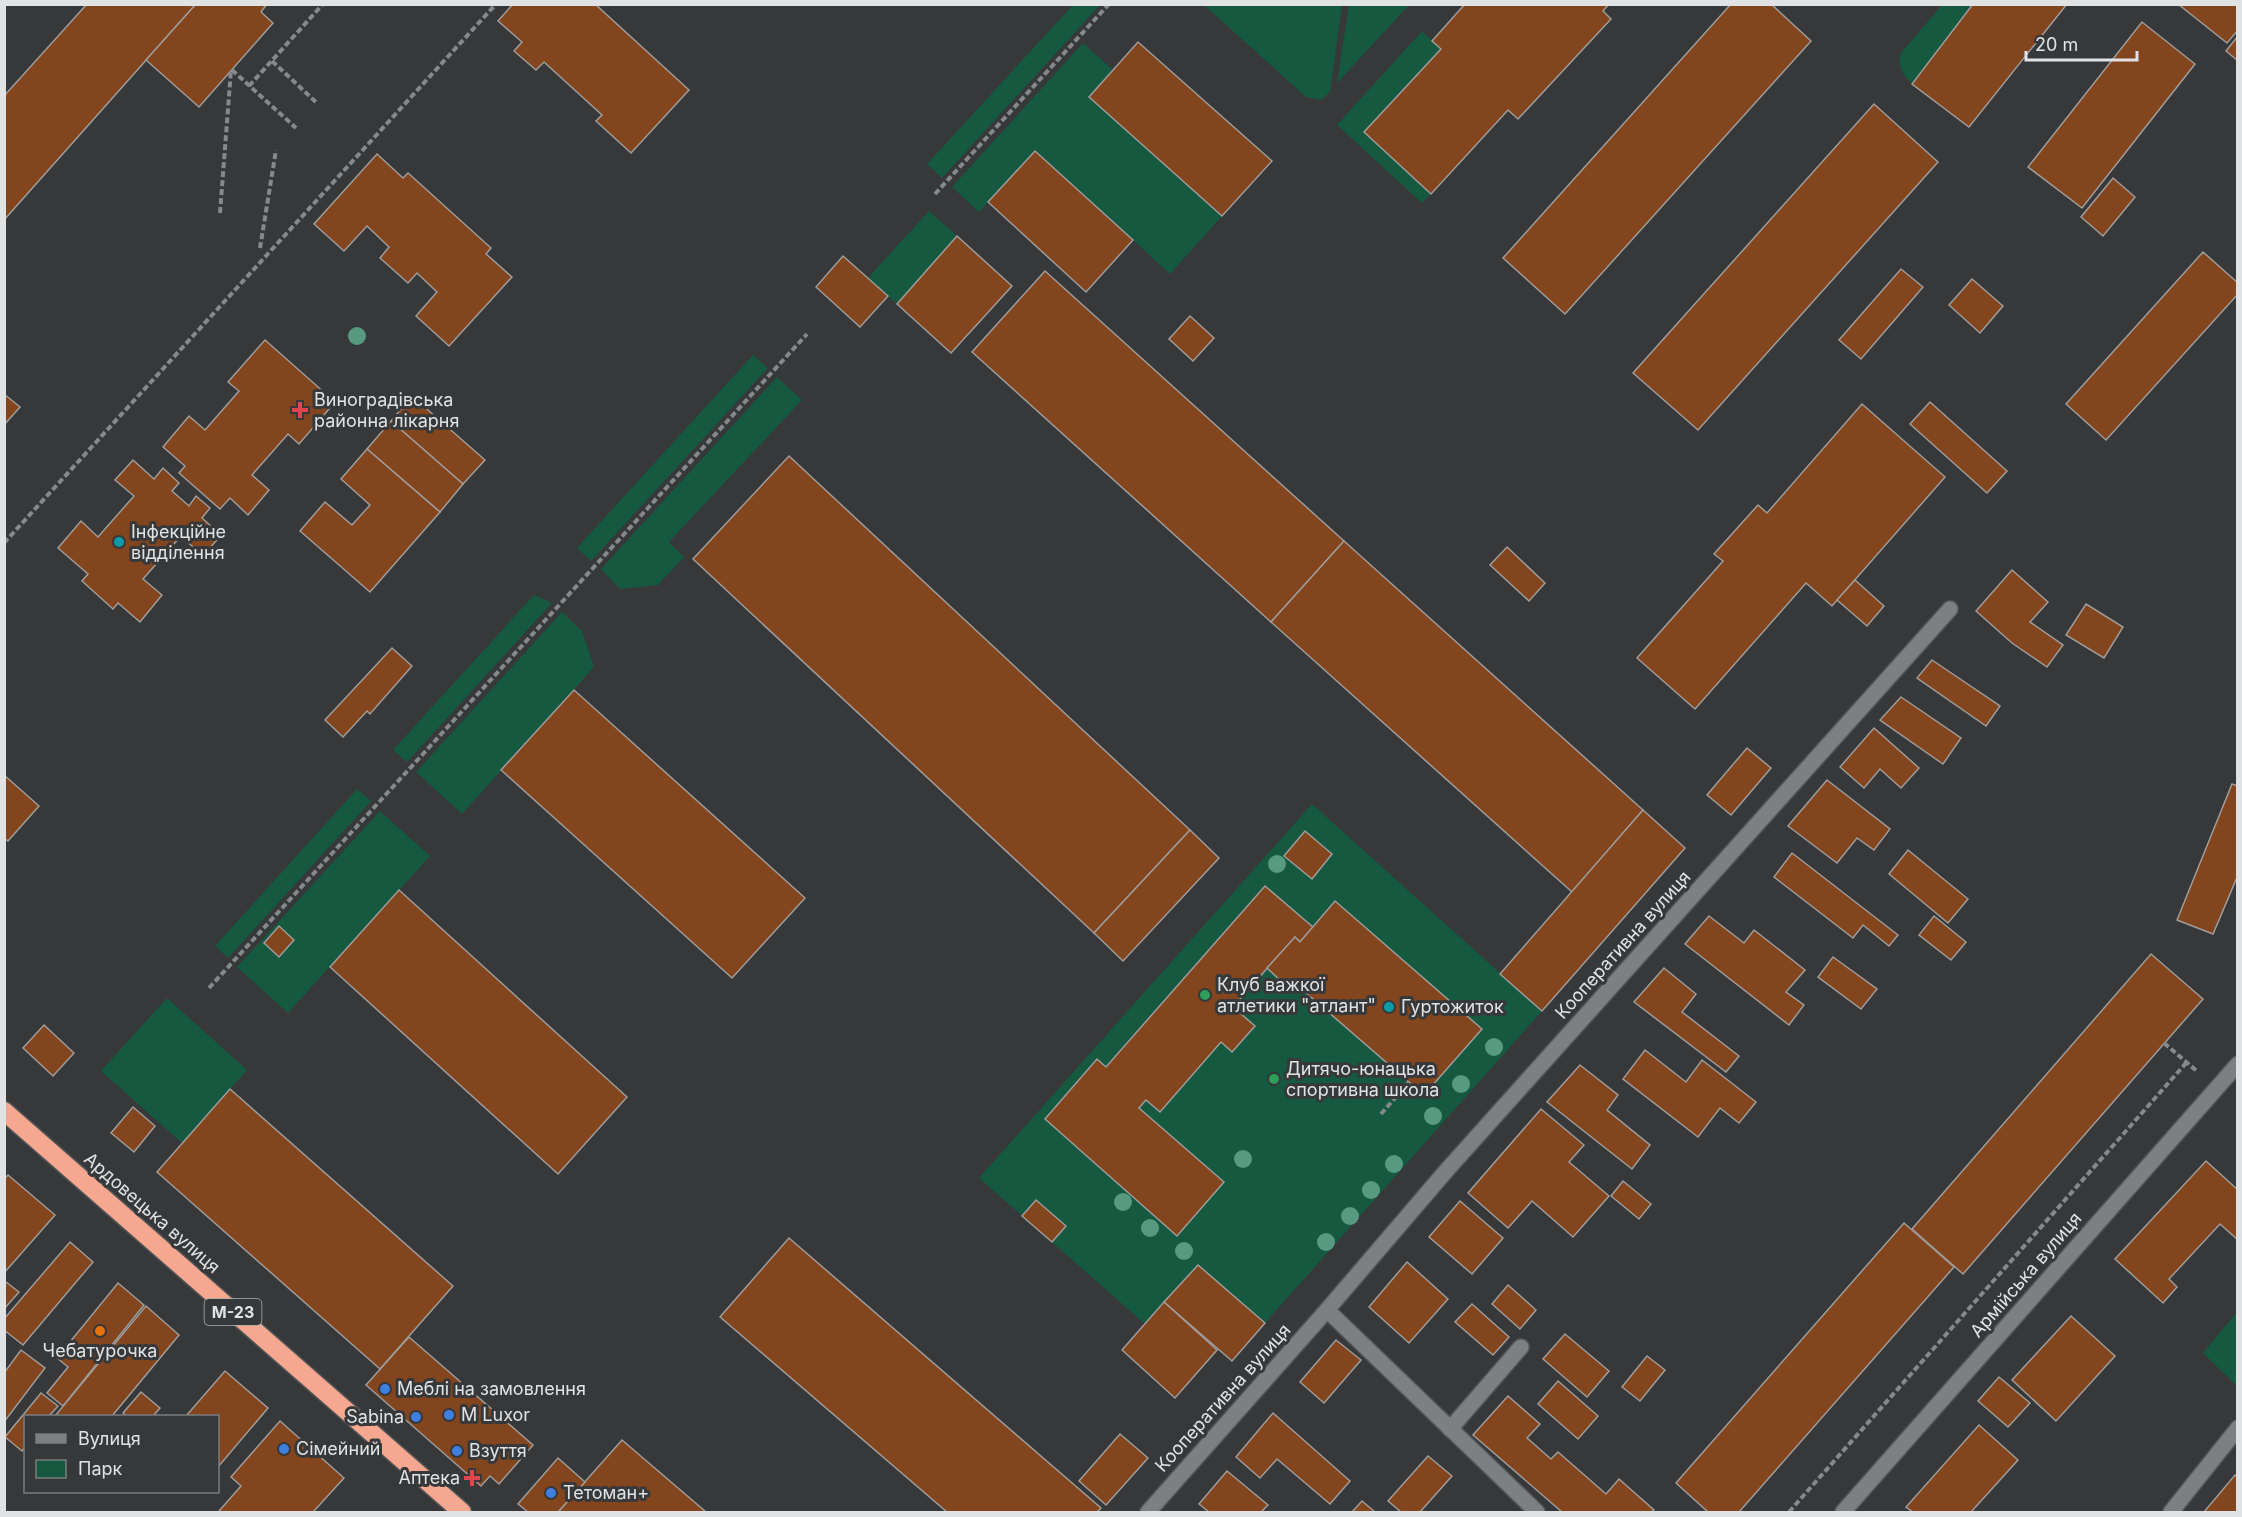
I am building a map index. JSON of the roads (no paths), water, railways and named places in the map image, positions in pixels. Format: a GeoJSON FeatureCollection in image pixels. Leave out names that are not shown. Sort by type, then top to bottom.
{"type":"FeatureCollection","features":[{"type":"Feature","properties":{"kind":"highway","name":"Ардовецька вулиця"},"geometry":{"type":"LineString","coordinates":[[4,1111],[462,1512]]}},
{"type":"Feature","properties":{"kind":"street","name":"Кооперативна вулиця"},"geometry":{"type":"LineString","coordinates":[[1148,1512],[1328,1310],[1446,1171],[1950,609]]}},
{"type":"Feature","properties":{"kind":"street","name":"Армійська вулиця"},"geometry":{"type":"LineString","coordinates":[[1843,1512],[2238,1064]]}},
{"type":"Feature","properties":{"kind":"street"},"geometry":{"type":"LineString","coordinates":[[1328,1310],[1537,1512]]}},
{"type":"Feature","properties":{"kind":"street"},"geometry":{"type":"LineString","coordinates":[[1450,1429],[1521,1347]]}},
{"type":"Feature","properties":{"kind":"street"},"geometry":{"type":"LineString","coordinates":[[2171,1512],[2238,1428]]}},
{"type":"Feature","properties":{"kind":"place","name":"Виноградівська районна лікарня"},"geometry":{"type":"Point","coordinates":[300,410]}},
{"type":"Feature","properties":{"kind":"place","name":"Інфекційне відділення"},"geometry":{"type":"Point","coordinates":[119,542]}},
{"type":"Feature","properties":{"kind":"place","name":"Клуб важкої атлетики \"атлант\""},"geometry":{"type":"Point","coordinates":[1205,995]}},
{"type":"Feature","properties":{"kind":"place","name":"Гуртожиток"},"geometry":{"type":"Point","coordinates":[1389,1007]}},
{"type":"Feature","properties":{"kind":"place","name":"Дитячо-юнацька спортивна школа"},"geometry":{"type":"Point","coordinates":[1274,1079]}},
{"type":"Feature","properties":{"kind":"place","name":"Чебатурочка"},"geometry":{"type":"Point","coordinates":[100,1331]}},
{"type":"Feature","properties":{"kind":"place","name":"Меблі на замовлення"},"geometry":{"type":"Point","coordinates":[385,1389]}},
{"type":"Feature","properties":{"kind":"place","name":"M Luxor"},"geometry":{"type":"Point","coordinates":[449,1415]}},
{"type":"Feature","properties":{"kind":"place","name":"Sabina"},"geometry":{"type":"Point","coordinates":[416,1417]}},
{"type":"Feature","properties":{"kind":"place","name":"Сімейний"},"geometry":{"type":"Point","coordinates":[284,1449]}},
{"type":"Feature","properties":{"kind":"place","name":"Взуття"},"geometry":{"type":"Point","coordinates":[457,1451]}},
{"type":"Feature","properties":{"kind":"place","name":"Аптека"},"geometry":{"type":"Point","coordinates":[472,1478]}},
{"type":"Feature","properties":{"kind":"place","name":"Тетоман+"},"geometry":{"type":"Point","coordinates":[551,1493]}}]}
